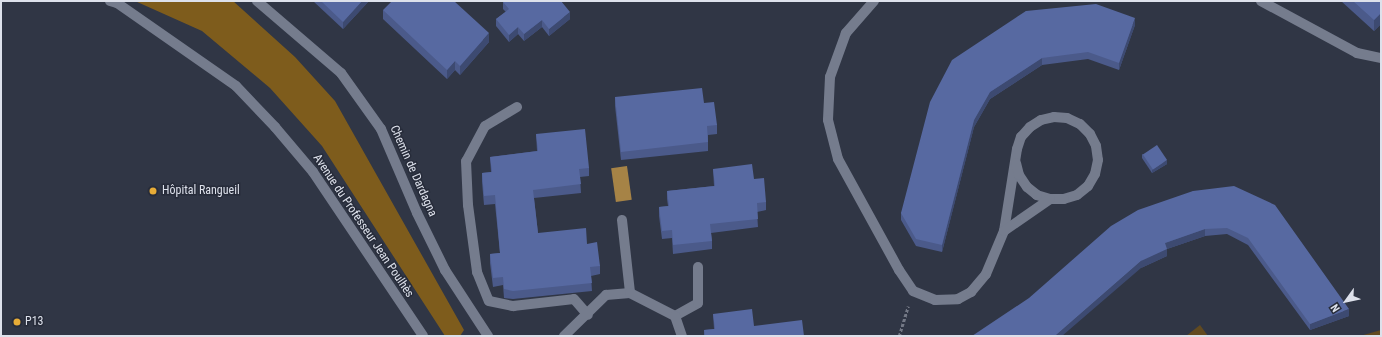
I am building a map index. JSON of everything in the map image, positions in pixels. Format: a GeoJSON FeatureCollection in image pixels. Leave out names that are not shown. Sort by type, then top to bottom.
{"type":"FeatureCollection","features":[{"type":"Feature","properties":{"kind":"street","name":"Avenue du Professeur Jean Poulhès"},"geometry":{"type":"LineString","coordinates":[[110,1],[117,3],[236,86],[275,127],[313,172],[423,336]]}},
{"type":"Feature","properties":{"kind":"street","name":"Chemin de Dardagna"},"geometry":{"type":"LineString","coordinates":[[257,1],[341,72],[381,129],[417,213],[445,270],[488,336]]}},
{"type":"Feature","properties":{"kind":"street"},"geometry":{"type":"LineString","coordinates":[[874,1],[846,33],[830,77],[828,120],[838,159],[899,270],[913,290],[934,300],[958,299],[971,292],[986,274],[1004,231],[1016,163],[1017,149],[1021,137],[1030,127],[1041,120],[1054,117],[1067,118],[1080,124],[1090,134],[1096,146],[1098,160],[1096,174],[1088,186],[1077,194],[1064,199],[1050,199],[1027,187],[1019,175],[1016,163]]}},
{"type":"Feature","properties":{"kind":"street"},"geometry":{"type":"LineString","coordinates":[[1261,1],[1357,53],[1381,58]]}},
{"type":"Feature","properties":{"kind":"street"},"geometry":{"type":"LineString","coordinates":[[517,107],[486,126],[466,161],[468,205],[477,272],[490,301],[513,306],[574,299],[588,315]]}},
{"type":"Feature","properties":{"kind":"street"},"geometry":{"type":"LineString","coordinates":[[1004,231],[1050,199]]}},
{"type":"Feature","properties":{"kind":"street"},"geometry":{"type":"LineString","coordinates":[[622,220],[630,293]]}},
{"type":"Feature","properties":{"kind":"street"},"geometry":{"type":"LineString","coordinates":[[675,316],[698,302],[698,267]]}},
{"type":"Feature","properties":{"kind":"street"},"geometry":{"type":"LineString","coordinates":[[564,336],[588,315],[606,295],[630,293],[675,316],[682,336]]}},
{"type":"Feature","properties":{"kind":"path"},"geometry":{"type":"LineString","coordinates":[[899,336],[913,290]]}},
{"type":"Feature","properties":{"kind":"shaded area"},"geometry":{"type":"Polygon","coordinates":[[[135,1],[233,1],[295,57],[335,101],[464,330],[460,336],[445,336],[322,146],[270,88],[202,31],[135,1]]]}},
{"type":"Feature","properties":{"kind":"shaded area"},"geometry":{"type":"Polygon","coordinates":[[[627,166],[632,200],[616,202],[611,168],[627,166]]]}},
{"type":"Feature","properties":{"kind":"shaded area"},"geometry":{"type":"Polygon","coordinates":[[[1200,325],[1208,336],[1186,336],[1200,325]]]}},
{"type":"Feature","properties":{"kind":"shaded area"},"geometry":{"type":"Polygon","coordinates":[[[1381,330],[1381,336],[1360,336],[1381,330]]]}},
{"type":"Feature","properties":{"kind":"building"},"geometry":{"type":"Polygon","coordinates":[[[321,1],[362,1],[343,22],[321,1]]]}},
{"type":"Feature","properties":{"kind":"building"},"geometry":{"type":"Polygon","coordinates":[[[392,1],[454,1],[489,33],[460,66],[455,61],[447,70],[383,10],[392,1]]]}},
{"type":"Feature","properties":{"kind":"building"},"geometry":{"type":"Polygon","coordinates":[[[561,1],[570,12],[549,29],[542,20],[524,34],[518,27],[509,35],[496,19],[509,9],[503,2],[561,1]]]}},
{"type":"Feature","properties":{"kind":"building"},"geometry":{"type":"Polygon","coordinates":[[[1353,1],[1381,1],[1381,15],[1380,14],[1374,20],[1353,1]]]}},
{"type":"Feature","properties":{"kind":"building"},"geometry":{"type":"Polygon","coordinates":[[[1096,4],[1135,18],[1119,63],[1088,52],[1042,58],[990,92],[974,120],[942,245],[916,239],[901,213],[930,102],[952,60],[1026,11],[1096,4]]]}},
{"type":"Feature","properties":{"kind":"building"},"geometry":{"type":"Polygon","coordinates":[[[702,88],[704,103],[714,102],[717,125],[707,126],[708,142],[621,152],[615,97],[702,88]]]}},
{"type":"Feature","properties":{"kind":"building"},"geometry":{"type":"Polygon","coordinates":[[[585,129],[589,168],[579,169],[581,184],[533,190],[538,233],[586,228],[587,244],[597,242],[600,266],[590,267],[592,283],[513,291],[504,289],[503,277],[493,278],[490,254],[500,253],[495,195],[484,196],[482,173],[492,172],[490,157],[538,151],[536,134],[585,129]]]}},
{"type":"Feature","properties":{"kind":"building"},"geometry":{"type":"Polygon","coordinates":[[[1157,145],[1167,160],[1153,169],[1143,155],[1157,145]]]}},
{"type":"Feature","properties":{"kind":"building"},"geometry":{"type":"Polygon","coordinates":[[[752,164],[754,179],[764,178],[766,202],[757,203],[758,219],[710,224],[712,241],[673,245],[672,230],[662,231],[659,207],[669,206],[667,191],[715,186],[713,169],[752,164]]]}},
{"type":"Feature","properties":{"kind":"building"},"geometry":{"type":"Polygon","coordinates":[[[1234,186],[1275,205],[1349,309],[1310,324],[1248,238],[1227,228],[1205,229],[1165,243],[1167,249],[1141,261],[1055,336],[972,336],[1029,298],[1111,226],[1138,210],[1193,191],[1234,186]]]}},
{"type":"Feature","properties":{"kind":"building"},"geometry":{"type":"Polygon","coordinates":[[[752,309],[754,326],[802,320],[804,336],[705,336],[704,330],[715,329],[713,314],[752,309]]]}},
{"type":"Feature","properties":{"kind":"place","name":"Hôpital Rangueil"},"geometry":{"type":"Point","coordinates":[153,191]}},
{"type":"Feature","properties":{"kind":"place","name":"P13"},"geometry":{"type":"Point","coordinates":[17,322]}}]}
